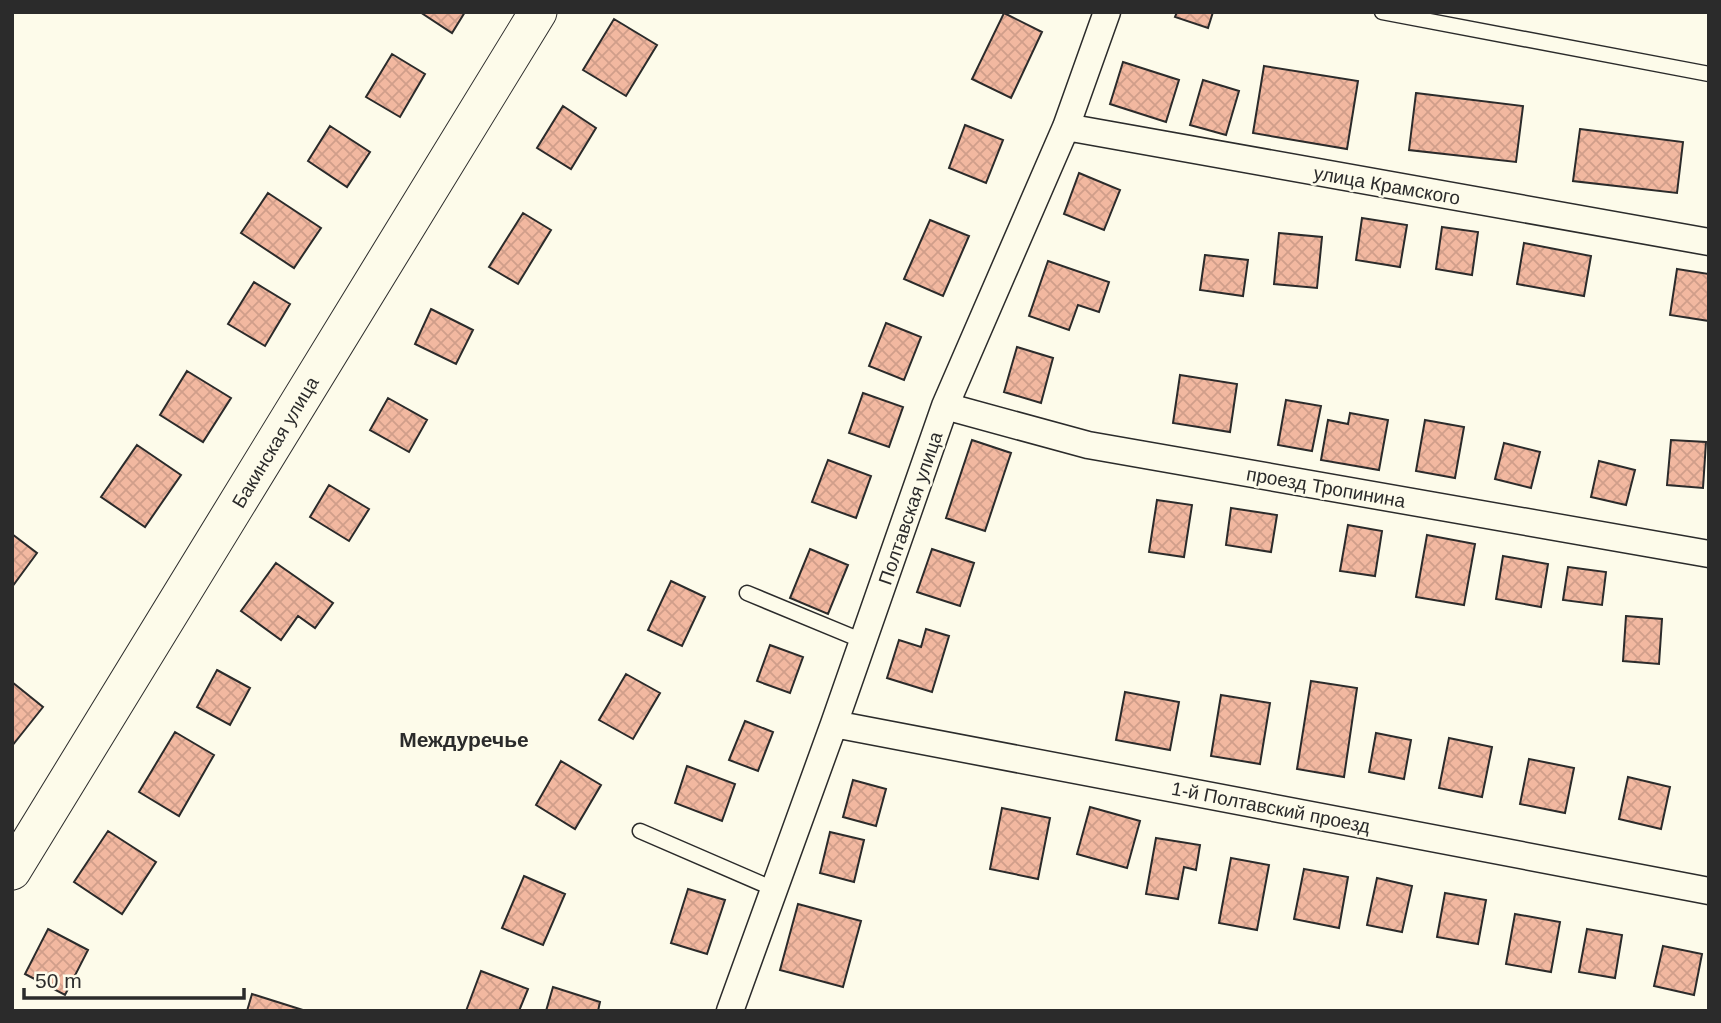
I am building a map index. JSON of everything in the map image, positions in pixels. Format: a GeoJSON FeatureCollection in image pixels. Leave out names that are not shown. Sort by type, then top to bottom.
{"type":"FeatureCollection","features":[{"type":"Feature","properties":{"kind":"street","name":"Бакинская улица"},"geometry":{"type":"LineString","coordinates":[[12,871],[538,12]]}},
{"type":"Feature","properties":{"kind":"street","name":"Полтавская улица"},"geometry":{"type":"LineString","coordinates":[[730,1011],[945,406],[1066,127],[1107,12]]}},
{"type":"Feature","properties":{"kind":"street","name":"улица Крамского"},"geometry":{"type":"LineString","coordinates":[[1066,127],[1709,243]]}},
{"type":"Feature","properties":{"kind":"street","name":"проезд Тропинина"},"geometry":{"type":"LineString","coordinates":[[945,406],[1088,445],[1709,554]]}},
{"type":"Feature","properties":{"kind":"street","name":"1-й Полтавский проезд"},"geometry":{"type":"LineString","coordinates":[[834,724],[1709,891]]}},
{"type":"Feature","properties":{"kind":"lane"},"geometry":{"type":"LineString","coordinates":[[1382,12],[1709,74]]}},
{"type":"Feature","properties":{"kind":"lane"},"geometry":{"type":"LineString","coordinates":[[747,593],[863,641]]}},
{"type":"Feature","properties":{"kind":"lane"},"geometry":{"type":"LineString","coordinates":[[640,831],[774,889]]}},
{"type":"Feature","properties":{"kind":"building"},"geometry":{"type":"Polygon","coordinates":[[[420,12],[465,12],[452,33],[420,12]]]}},
{"type":"Feature","properties":{"kind":"building"},"geometry":{"type":"Polygon","coordinates":[[[1177,12],[1213,12],[1208,28],[1175,17],[1177,12]]]}},
{"type":"Feature","properties":{"kind":"building"},"geometry":{"type":"Polygon","coordinates":[[[1004,13],[1042,32],[1011,98],[972,79],[1004,13]]]}},
{"type":"Feature","properties":{"kind":"building"},"geometry":{"type":"Polygon","coordinates":[[[614,19],[657,45],[626,96],[583,70],[614,19]]]}},
{"type":"Feature","properties":{"kind":"building"},"geometry":{"type":"Polygon","coordinates":[[[392,54],[425,74],[400,117],[366,97],[392,54]]]}},
{"type":"Feature","properties":{"kind":"building"},"geometry":{"type":"Polygon","coordinates":[[[1123,62],[1179,80],[1166,122],[1110,104],[1123,62]]]}},
{"type":"Feature","properties":{"kind":"building"},"geometry":{"type":"Polygon","coordinates":[[[1264,66],[1358,81],[1347,149],[1253,133],[1264,66]]]}},
{"type":"Feature","properties":{"kind":"building"},"geometry":{"type":"Polygon","coordinates":[[[1203,80],[1239,91],[1226,135],[1190,125],[1203,80]]]}},
{"type":"Feature","properties":{"kind":"building"},"geometry":{"type":"Polygon","coordinates":[[[1416,93],[1523,106],[1516,162],[1409,150],[1416,93]]]}},
{"type":"Feature","properties":{"kind":"building"},"geometry":{"type":"Polygon","coordinates":[[[563,106],[596,128],[571,169],[537,148],[563,106]]]}},
{"type":"Feature","properties":{"kind":"building"},"geometry":{"type":"Polygon","coordinates":[[[965,125],[1003,140],[986,183],[949,168],[965,125]]]}},
{"type":"Feature","properties":{"kind":"building"},"geometry":{"type":"Polygon","coordinates":[[[330,126],[370,152],[347,187],[308,161],[330,126]]]}},
{"type":"Feature","properties":{"kind":"building"},"geometry":{"type":"Polygon","coordinates":[[[1580,129],[1683,142],[1677,193],[1573,181],[1580,129]]]}},
{"type":"Feature","properties":{"kind":"building"},"geometry":{"type":"Polygon","coordinates":[[[1079,173],[1120,190],[1104,230],[1064,214],[1079,173]]]}},
{"type":"Feature","properties":{"kind":"building"},"geometry":{"type":"Polygon","coordinates":[[[268,193],[321,228],[294,268],[241,233],[268,193]]]}},
{"type":"Feature","properties":{"kind":"building"},"geometry":{"type":"Polygon","coordinates":[[[523,213],[551,230],[518,284],[489,267],[523,213]]]}},
{"type":"Feature","properties":{"kind":"building"},"geometry":{"type":"Polygon","coordinates":[[[1362,218],[1407,225],[1400,267],[1356,260],[1362,218]]]}},
{"type":"Feature","properties":{"kind":"building"},"geometry":{"type":"Polygon","coordinates":[[[930,220],[969,236],[943,296],[904,279],[930,220]]]}},
{"type":"Feature","properties":{"kind":"building"},"geometry":{"type":"Polygon","coordinates":[[[1442,227],[1478,232],[1472,275],[1436,269],[1442,227]]]}},
{"type":"Feature","properties":{"kind":"building"},"geometry":{"type":"Polygon","coordinates":[[[1279,233],[1322,237],[1317,288],[1274,284],[1279,233]]]}},
{"type":"Feature","properties":{"kind":"building"},"geometry":{"type":"Polygon","coordinates":[[[1524,243],[1591,256],[1584,296],[1517,284],[1524,243]]]}},
{"type":"Feature","properties":{"kind":"building"},"geometry":{"type":"Polygon","coordinates":[[[1205,255],[1248,260],[1243,296],[1200,290],[1205,255]]]}},
{"type":"Feature","properties":{"kind":"building"},"geometry":{"type":"Polygon","coordinates":[[[1048,261],[1109,282],[1099,312],[1078,305],[1069,330],[1029,316],[1048,261]]]}},
{"type":"Feature","properties":{"kind":"building"},"geometry":{"type":"Polygon","coordinates":[[[1677,269],[1709,274],[1709,321],[1670,315],[1677,269]]]}},
{"type":"Feature","properties":{"kind":"building"},"geometry":{"type":"Polygon","coordinates":[[[254,282],[290,304],[265,346],[228,324],[254,282]]]}},
{"type":"Feature","properties":{"kind":"building"},"geometry":{"type":"Polygon","coordinates":[[[431,309],[473,330],[456,364],[415,344],[431,309]]]}},
{"type":"Feature","properties":{"kind":"building"},"geometry":{"type":"Polygon","coordinates":[[[886,323],[921,337],[904,380],[869,366],[886,323]]]}},
{"type":"Feature","properties":{"kind":"building"},"geometry":{"type":"Polygon","coordinates":[[[1017,347],[1053,358],[1041,403],[1004,392],[1017,347]]]}},
{"type":"Feature","properties":{"kind":"building"},"geometry":{"type":"Polygon","coordinates":[[[187,371],[231,398],[203,442],[160,415],[187,371]]]}},
{"type":"Feature","properties":{"kind":"building"},"geometry":{"type":"Polygon","coordinates":[[[1180,375],[1237,384],[1230,432],[1173,423],[1180,375]]]}},
{"type":"Feature","properties":{"kind":"building"},"geometry":{"type":"Polygon","coordinates":[[[863,393],[903,407],[889,447],[849,433],[863,393]]]}},
{"type":"Feature","properties":{"kind":"building"},"geometry":{"type":"Polygon","coordinates":[[[388,398],[427,420],[409,452],[370,430],[388,398]]]}},
{"type":"Feature","properties":{"kind":"building"},"geometry":{"type":"Polygon","coordinates":[[[1286,400],[1321,406],[1312,451],[1278,445],[1286,400]]]}},
{"type":"Feature","properties":{"kind":"building"},"geometry":{"type":"Polygon","coordinates":[[[1350,413],[1388,420],[1379,470],[1321,460],[1328,420],[1348,424],[1350,413]]]}},
{"type":"Feature","properties":{"kind":"building"},"geometry":{"type":"Polygon","coordinates":[[[1425,420],[1464,427],[1455,478],[1416,471],[1425,420]]]}},
{"type":"Feature","properties":{"kind":"building"},"geometry":{"type":"Polygon","coordinates":[[[972,440],[1011,453],[985,531],[946,518],[972,440]]]}},
{"type":"Feature","properties":{"kind":"building"},"geometry":{"type":"Polygon","coordinates":[[[1671,440],[1706,442],[1703,488],[1667,485],[1671,440]]]}},
{"type":"Feature","properties":{"kind":"building"},"geometry":{"type":"Polygon","coordinates":[[[1504,443],[1540,452],[1531,488],[1495,479],[1504,443]]]}},
{"type":"Feature","properties":{"kind":"building"},"geometry":{"type":"Polygon","coordinates":[[[137,445],[181,475],[145,527],[101,497],[137,445]]]}},
{"type":"Feature","properties":{"kind":"building"},"geometry":{"type":"Polygon","coordinates":[[[828,460],[871,476],[856,518],[812,502],[828,460]]]}},
{"type":"Feature","properties":{"kind":"building"},"geometry":{"type":"Polygon","coordinates":[[[1599,461],[1635,470],[1626,505],[1591,497],[1599,461]]]}},
{"type":"Feature","properties":{"kind":"building"},"geometry":{"type":"Polygon","coordinates":[[[329,485],[369,509],[349,541],[310,517],[329,485]]]}},
{"type":"Feature","properties":{"kind":"building"},"geometry":{"type":"Polygon","coordinates":[[[1157,500],[1192,505],[1184,557],[1149,552],[1157,500]]]}},
{"type":"Feature","properties":{"kind":"building"},"geometry":{"type":"Polygon","coordinates":[[[1231,508],[1277,515],[1271,552],[1226,545],[1231,508]]]}},
{"type":"Feature","properties":{"kind":"building"},"geometry":{"type":"Polygon","coordinates":[[[1348,525],[1382,531],[1375,576],[1340,571],[1348,525]]]}},
{"type":"Feature","properties":{"kind":"building"},"geometry":{"type":"Polygon","coordinates":[[[12,534],[37,553],[12,587],[12,534]]]}},
{"type":"Feature","properties":{"kind":"building"},"geometry":{"type":"Polygon","coordinates":[[[1427,535],[1475,544],[1464,605],[1416,597],[1427,535]]]}},
{"type":"Feature","properties":{"kind":"building"},"geometry":{"type":"Polygon","coordinates":[[[810,549],[848,565],[828,614],[790,598],[810,549]]]}},
{"type":"Feature","properties":{"kind":"building"},"geometry":{"type":"Polygon","coordinates":[[[932,549],[974,563],[960,606],[917,592],[932,549]]]}},
{"type":"Feature","properties":{"kind":"building"},"geometry":{"type":"Polygon","coordinates":[[[1503,556],[1548,564],[1541,607],[1496,599],[1503,556]]]}},
{"type":"Feature","properties":{"kind":"building"},"geometry":{"type":"Polygon","coordinates":[[[276,563],[333,603],[315,628],[298,616],[281,640],[241,611],[276,563]]]}},
{"type":"Feature","properties":{"kind":"building"},"geometry":{"type":"Polygon","coordinates":[[[1568,567],[1606,572],[1602,605],[1563,600],[1568,567]]]}},
{"type":"Feature","properties":{"kind":"building"},"geometry":{"type":"Polygon","coordinates":[[[671,581],[705,597],[682,646],[648,630],[671,581]]]}},
{"type":"Feature","properties":{"kind":"building"},"geometry":{"type":"Polygon","coordinates":[[[1626,616],[1662,619],[1659,664],[1623,661],[1626,616]]]}},
{"type":"Feature","properties":{"kind":"building"},"geometry":{"type":"Polygon","coordinates":[[[926,629],[949,636],[932,692],[887,678],[899,640],[921,647],[926,629]]]}},
{"type":"Feature","properties":{"kind":"building"},"geometry":{"type":"Polygon","coordinates":[[[770,645],[803,657],[790,693],[757,681],[770,645]]]}},
{"type":"Feature","properties":{"kind":"building"},"geometry":{"type":"Polygon","coordinates":[[[217,670],[250,688],[230,725],[197,707],[217,670]]]}},
{"type":"Feature","properties":{"kind":"building"},"geometry":{"type":"Polygon","coordinates":[[[626,674],[660,693],[633,739],[599,720],[626,674]]]}},
{"type":"Feature","properties":{"kind":"building"},"geometry":{"type":"Polygon","coordinates":[[[1311,681],[1357,688],[1344,777],[1297,769],[1311,681]]]}},
{"type":"Feature","properties":{"kind":"building"},"geometry":{"type":"Polygon","coordinates":[[[12,682],[43,707],[12,746],[12,682]]]}},
{"type":"Feature","properties":{"kind":"building"},"geometry":{"type":"Polygon","coordinates":[[[1125,692],[1179,702],[1170,750],[1116,740],[1125,692]]]}},
{"type":"Feature","properties":{"kind":"building"},"geometry":{"type":"Polygon","coordinates":[[[1221,695],[1270,703],[1260,764],[1211,756],[1221,695]]]}},
{"type":"Feature","properties":{"kind":"building"},"geometry":{"type":"Polygon","coordinates":[[[745,721],[773,732],[758,771],[729,760],[745,721]]]}},
{"type":"Feature","properties":{"kind":"building"},"geometry":{"type":"Polygon","coordinates":[[[175,732],[214,755],[179,816],[139,792],[175,732]]]}},
{"type":"Feature","properties":{"kind":"building"},"geometry":{"type":"Polygon","coordinates":[[[1376,733],[1411,740],[1404,779],[1369,772],[1376,733]]]}},
{"type":"Feature","properties":{"kind":"building"},"geometry":{"type":"Polygon","coordinates":[[[1449,738],[1492,747],[1482,797],[1439,788],[1449,738]]]}},
{"type":"Feature","properties":{"kind":"building"},"geometry":{"type":"Polygon","coordinates":[[[1529,759],[1574,768],[1565,813],[1520,804],[1529,759]]]}},
{"type":"Feature","properties":{"kind":"building"},"geometry":{"type":"Polygon","coordinates":[[[561,761],[601,785],[575,829],[536,805],[561,761]]]}},
{"type":"Feature","properties":{"kind":"building"},"geometry":{"type":"Polygon","coordinates":[[[687,766],[735,784],[722,821],[675,803],[687,766]]]}},
{"type":"Feature","properties":{"kind":"building"},"geometry":{"type":"Polygon","coordinates":[[[1628,777],[1670,787],[1661,829],[1619,819],[1628,777]]]}},
{"type":"Feature","properties":{"kind":"building"},"geometry":{"type":"Polygon","coordinates":[[[853,780],[886,789],[876,826],[843,817],[853,780]]]}},
{"type":"Feature","properties":{"kind":"building"},"geometry":{"type":"Polygon","coordinates":[[[1090,807],[1140,821],[1127,868],[1077,854],[1090,807]]]}},
{"type":"Feature","properties":{"kind":"building"},"geometry":{"type":"Polygon","coordinates":[[[1002,808],[1050,818],[1038,879],[990,869],[1002,808]]]}},
{"type":"Feature","properties":{"kind":"building"},"geometry":{"type":"Polygon","coordinates":[[[108,831],[156,862],[122,914],[74,882],[108,831]]]}},
{"type":"Feature","properties":{"kind":"building"},"geometry":{"type":"Polygon","coordinates":[[[830,832],[864,840],[854,882],[820,873],[830,832]]]}},
{"type":"Feature","properties":{"kind":"building"},"geometry":{"type":"Polygon","coordinates":[[[1156,838],[1200,845],[1196,870],[1184,867],[1178,899],[1146,894],[1156,838]]]}},
{"type":"Feature","properties":{"kind":"building"},"geometry":{"type":"Polygon","coordinates":[[[1231,858],[1269,865],[1257,930],[1219,923],[1231,858]]]}},
{"type":"Feature","properties":{"kind":"building"},"geometry":{"type":"Polygon","coordinates":[[[1304,869],[1348,877],[1339,928],[1294,919],[1304,869]]]}},
{"type":"Feature","properties":{"kind":"building"},"geometry":{"type":"Polygon","coordinates":[[[524,876],[565,894],[543,945],[502,928],[524,876]]]}},
{"type":"Feature","properties":{"kind":"building"},"geometry":{"type":"Polygon","coordinates":[[[1377,878],[1412,886],[1402,932],[1367,925],[1377,878]]]}},
{"type":"Feature","properties":{"kind":"building"},"geometry":{"type":"Polygon","coordinates":[[[688,889],[725,900],[707,954],[671,943],[688,889]]]}},
{"type":"Feature","properties":{"kind":"building"},"geometry":{"type":"Polygon","coordinates":[[[1445,893],[1486,900],[1478,944],[1437,937],[1445,893]]]}},
{"type":"Feature","properties":{"kind":"building"},"geometry":{"type":"Polygon","coordinates":[[[798,904],[861,921],[843,987],[780,970],[798,904]]]}},
{"type":"Feature","properties":{"kind":"building"},"geometry":{"type":"Polygon","coordinates":[[[1515,914],[1560,922],[1551,972],[1506,964],[1515,914]]]}},
{"type":"Feature","properties":{"kind":"building"},"geometry":{"type":"Polygon","coordinates":[[[48,929],[88,950],[65,995],[25,974],[48,929]]]}},
{"type":"Feature","properties":{"kind":"building"},"geometry":{"type":"Polygon","coordinates":[[[1587,929],[1622,935],[1615,978],[1579,972],[1587,929]]]}},
{"type":"Feature","properties":{"kind":"building"},"geometry":{"type":"Polygon","coordinates":[[[1663,946],[1702,954],[1694,995],[1654,986],[1663,946]]]}},
{"type":"Feature","properties":{"kind":"building"},"geometry":{"type":"Polygon","coordinates":[[[481,971],[528,989],[519,1011],[466,1011],[481,971]]]}},
{"type":"Feature","properties":{"kind":"building"},"geometry":{"type":"Polygon","coordinates":[[[553,987],[600,1002],[598,1011],[546,1011],[553,987]]]}},
{"type":"Feature","properties":{"kind":"building"},"geometry":{"type":"Polygon","coordinates":[[[252,994],[306,1011],[247,1011],[252,994]]]}},
{"type":"Feature","properties":{"kind":"district","name":"Междуречье"},"geometry":{"type":"Point","coordinates":[464,740]}}]}
